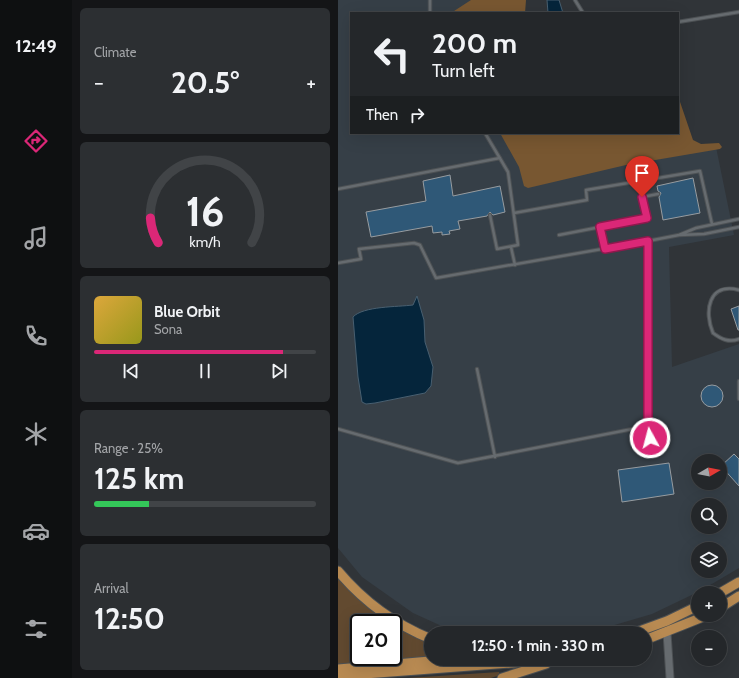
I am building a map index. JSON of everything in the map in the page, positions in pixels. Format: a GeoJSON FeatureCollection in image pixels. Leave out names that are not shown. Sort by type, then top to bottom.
{"type":"FeatureCollection","features":[{"type":"Feature","properties":{"kind":"highway"},"geometry":{"type":"LineString","coordinates":[[338,571],[359,595],[373,607],[398,623],[424,636]]}},
{"type":"Feature","properties":{"kind":"highway"},"geometry":{"type":"LineString","coordinates":[[727,589],[739,582]]}},
{"type":"Feature","properties":{"kind":"highway"},"geometry":{"type":"LineString","coordinates":[[727,604],[739,596]]}},
{"type":"Feature","properties":{"kind":"highway"},"geometry":{"type":"LineString","coordinates":[[652,626],[691,609]]}},
{"type":"Feature","properties":{"kind":"highway"},"geometry":{"type":"LineString","coordinates":[[652,638],[692,622]]}},
{"type":"Feature","properties":{"kind":"highway"},"geometry":{"type":"LineString","coordinates":[[339,673],[424,663]]}},
{"type":"Feature","properties":{"kind":"highway"},"geometry":{"type":"LineString","coordinates":[[339,673],[459,666]]}},
{"type":"Feature","properties":{"kind":"highway"},"geometry":{"type":"LineString","coordinates":[[502,678],[541,666]]}},
{"type":"Feature","properties":{"kind":"street"},"geometry":{"type":"LineString","coordinates":[[667,633],[670,678]]}},
{"type":"Feature","properties":{"kind":"lane"},"geometry":{"type":"LineString","coordinates":[[430,0],[430,12]]}},
{"type":"Feature","properties":{"kind":"lane"},"geometry":{"type":"LineString","coordinates":[[575,0],[582,12]]}},
{"type":"Feature","properties":{"kind":"lane"},"geometry":{"type":"LineString","coordinates":[[679,22],[739,12]]}},
{"type":"Feature","properties":{"kind":"lane"},"geometry":{"type":"LineString","coordinates":[[486,134],[508,172],[518,245],[497,249],[490,215]]}},
{"type":"Feature","properties":{"kind":"lane"},"geometry":{"type":"LineString","coordinates":[[338,189],[500,158]]}},
{"type":"Feature","properties":{"kind":"lane"},"geometry":{"type":"LineString","coordinates":[[514,214],[588,200],[586,190],[700,171],[712,224]]}},
{"type":"Feature","properties":{"kind":"lane"},"geometry":{"type":"LineString","coordinates":[[559,235],[647,218],[642,197],[658,194]]}},
{"type":"Feature","properties":{"kind":"lane"},"geometry":{"type":"LineString","coordinates":[[679,235],[690,229],[739,219]]}},
{"type":"Feature","properties":{"kind":"lane"},"geometry":{"type":"LineString","coordinates":[[600,227],[605,249]]}},
{"type":"Feature","properties":{"kind":"lane"},"geometry":{"type":"LineString","coordinates":[[338,263],[361,259],[359,250],[414,243],[420,245],[436,278],[515,266],[679,235],[704,234],[739,227]]}},
{"type":"Feature","properties":{"kind":"lane"},"geometry":{"type":"LineString","coordinates":[[648,241],[648,426],[652,450]]}},
{"type":"Feature","properties":{"kind":"lane"},"geometry":{"type":"LineString","coordinates":[[511,247],[515,266]]}},
{"type":"Feature","properties":{"kind":"lane"},"geometry":{"type":"LineString","coordinates":[[739,290],[726,290],[713,296],[707,314],[712,333],[722,339],[733,342],[739,339]]}},
{"type":"Feature","properties":{"kind":"lane"},"geometry":{"type":"LineString","coordinates":[[477,369],[495,457]]}},
{"type":"Feature","properties":{"kind":"lane"},"geometry":{"type":"LineString","coordinates":[[739,381],[739,398]]}},
{"type":"Feature","properties":{"kind":"lane"},"geometry":{"type":"LineString","coordinates":[[338,429],[450,462],[470,462],[648,426]]}},
{"type":"Feature","properties":{"kind":"shaded area"},"geometry":{"type":"Polygon","coordinates":[[[338,0],[486,0],[466,12],[350,12],[350,134],[520,134],[716,147],[734,235],[669,247],[672,367],[739,344],[739,568],[727,575],[727,542],[691,542],[691,578],[722,578],[708,586],[691,586],[691,595],[652,614],[611,626],[442,626],[413,613],[362,577],[338,548],[338,0]]]}},
{"type":"Feature","properties":{"kind":"shaded area"},"geometry":{"type":"Polygon","coordinates":[[[471,0],[526,0],[525,12],[453,12],[471,0]]]}},
{"type":"Feature","properties":{"kind":"shaded area"},"geometry":{"type":"Polygon","coordinates":[[[679,99],[693,140],[701,144],[719,143],[722,147],[720,149],[626,165],[528,188],[524,186],[519,167],[501,134],[679,134],[679,99]]]}},
{"type":"Feature","properties":{"kind":"shaded area"},"geometry":{"type":"Polygon","coordinates":[[[338,576],[382,614],[350,614],[350,664],[338,665],[338,576]]]}},
{"type":"Feature","properties":{"kind":"shaded area"},"geometry":{"type":"Polygon","coordinates":[[[402,628],[424,639],[424,659],[402,660],[402,628]]]}},
{"type":"Feature","properties":{"kind":"shaded area"},"geometry":{"type":"Polygon","coordinates":[[[499,672],[500,675],[491,678],[408,678],[499,672]]]}},
{"type":"Feature","properties":{"kind":"water"},"geometry":{"type":"Polygon","coordinates":[[[547,0],[559,0],[563,12],[548,12],[547,0]]]}},
{"type":"Feature","properties":{"kind":"water"},"geometry":{"type":"Polygon","coordinates":[[[417,296],[424,320],[425,342],[433,367],[431,386],[425,393],[366,404],[362,402],[358,377],[353,317],[358,313],[372,309],[413,305],[417,296]]]}},
{"type":"Feature","properties":{"kind":"building"},"geometry":{"type":"Polygon","coordinates":[[[450,175],[453,196],[500,186],[505,212],[493,215],[490,212],[487,216],[458,221],[460,229],[449,231],[450,234],[442,235],[442,232],[433,233],[432,226],[371,237],[366,212],[426,201],[423,181],[450,175]]]}},
{"type":"Feature","properties":{"kind":"building"},"geometry":{"type":"Polygon","coordinates":[[[693,178],[700,213],[663,220],[659,197],[661,193],[658,191],[657,186],[693,178]]]}},
{"type":"Feature","properties":{"kind":"building"},"geometry":{"type":"Polygon","coordinates":[[[739,306],[739,330],[738,330],[731,309],[739,306]]]}},
{"type":"Feature","properties":{"kind":"building"},"geometry":{"type":"Polygon","coordinates":[[[712,385],[720,388],[723,396],[720,404],[712,407],[704,404],[701,396],[704,388],[712,385]]]}},
{"type":"Feature","properties":{"kind":"building"},"geometry":{"type":"Polygon","coordinates":[[[734,454],[739,459],[739,486],[727,473],[727,460],[734,454]]]}},
{"type":"Feature","properties":{"kind":"building"},"geometry":{"type":"Polygon","coordinates":[[[669,463],[674,494],[622,502],[618,470],[669,463]]]}},
{"type":"Feature","properties":{"kind":"route"},"geometry":{"type":"LineString","coordinates":[[642,197],[647,218],[600,227],[605,249],[648,241],[648,426],[650,438]]}}]}
